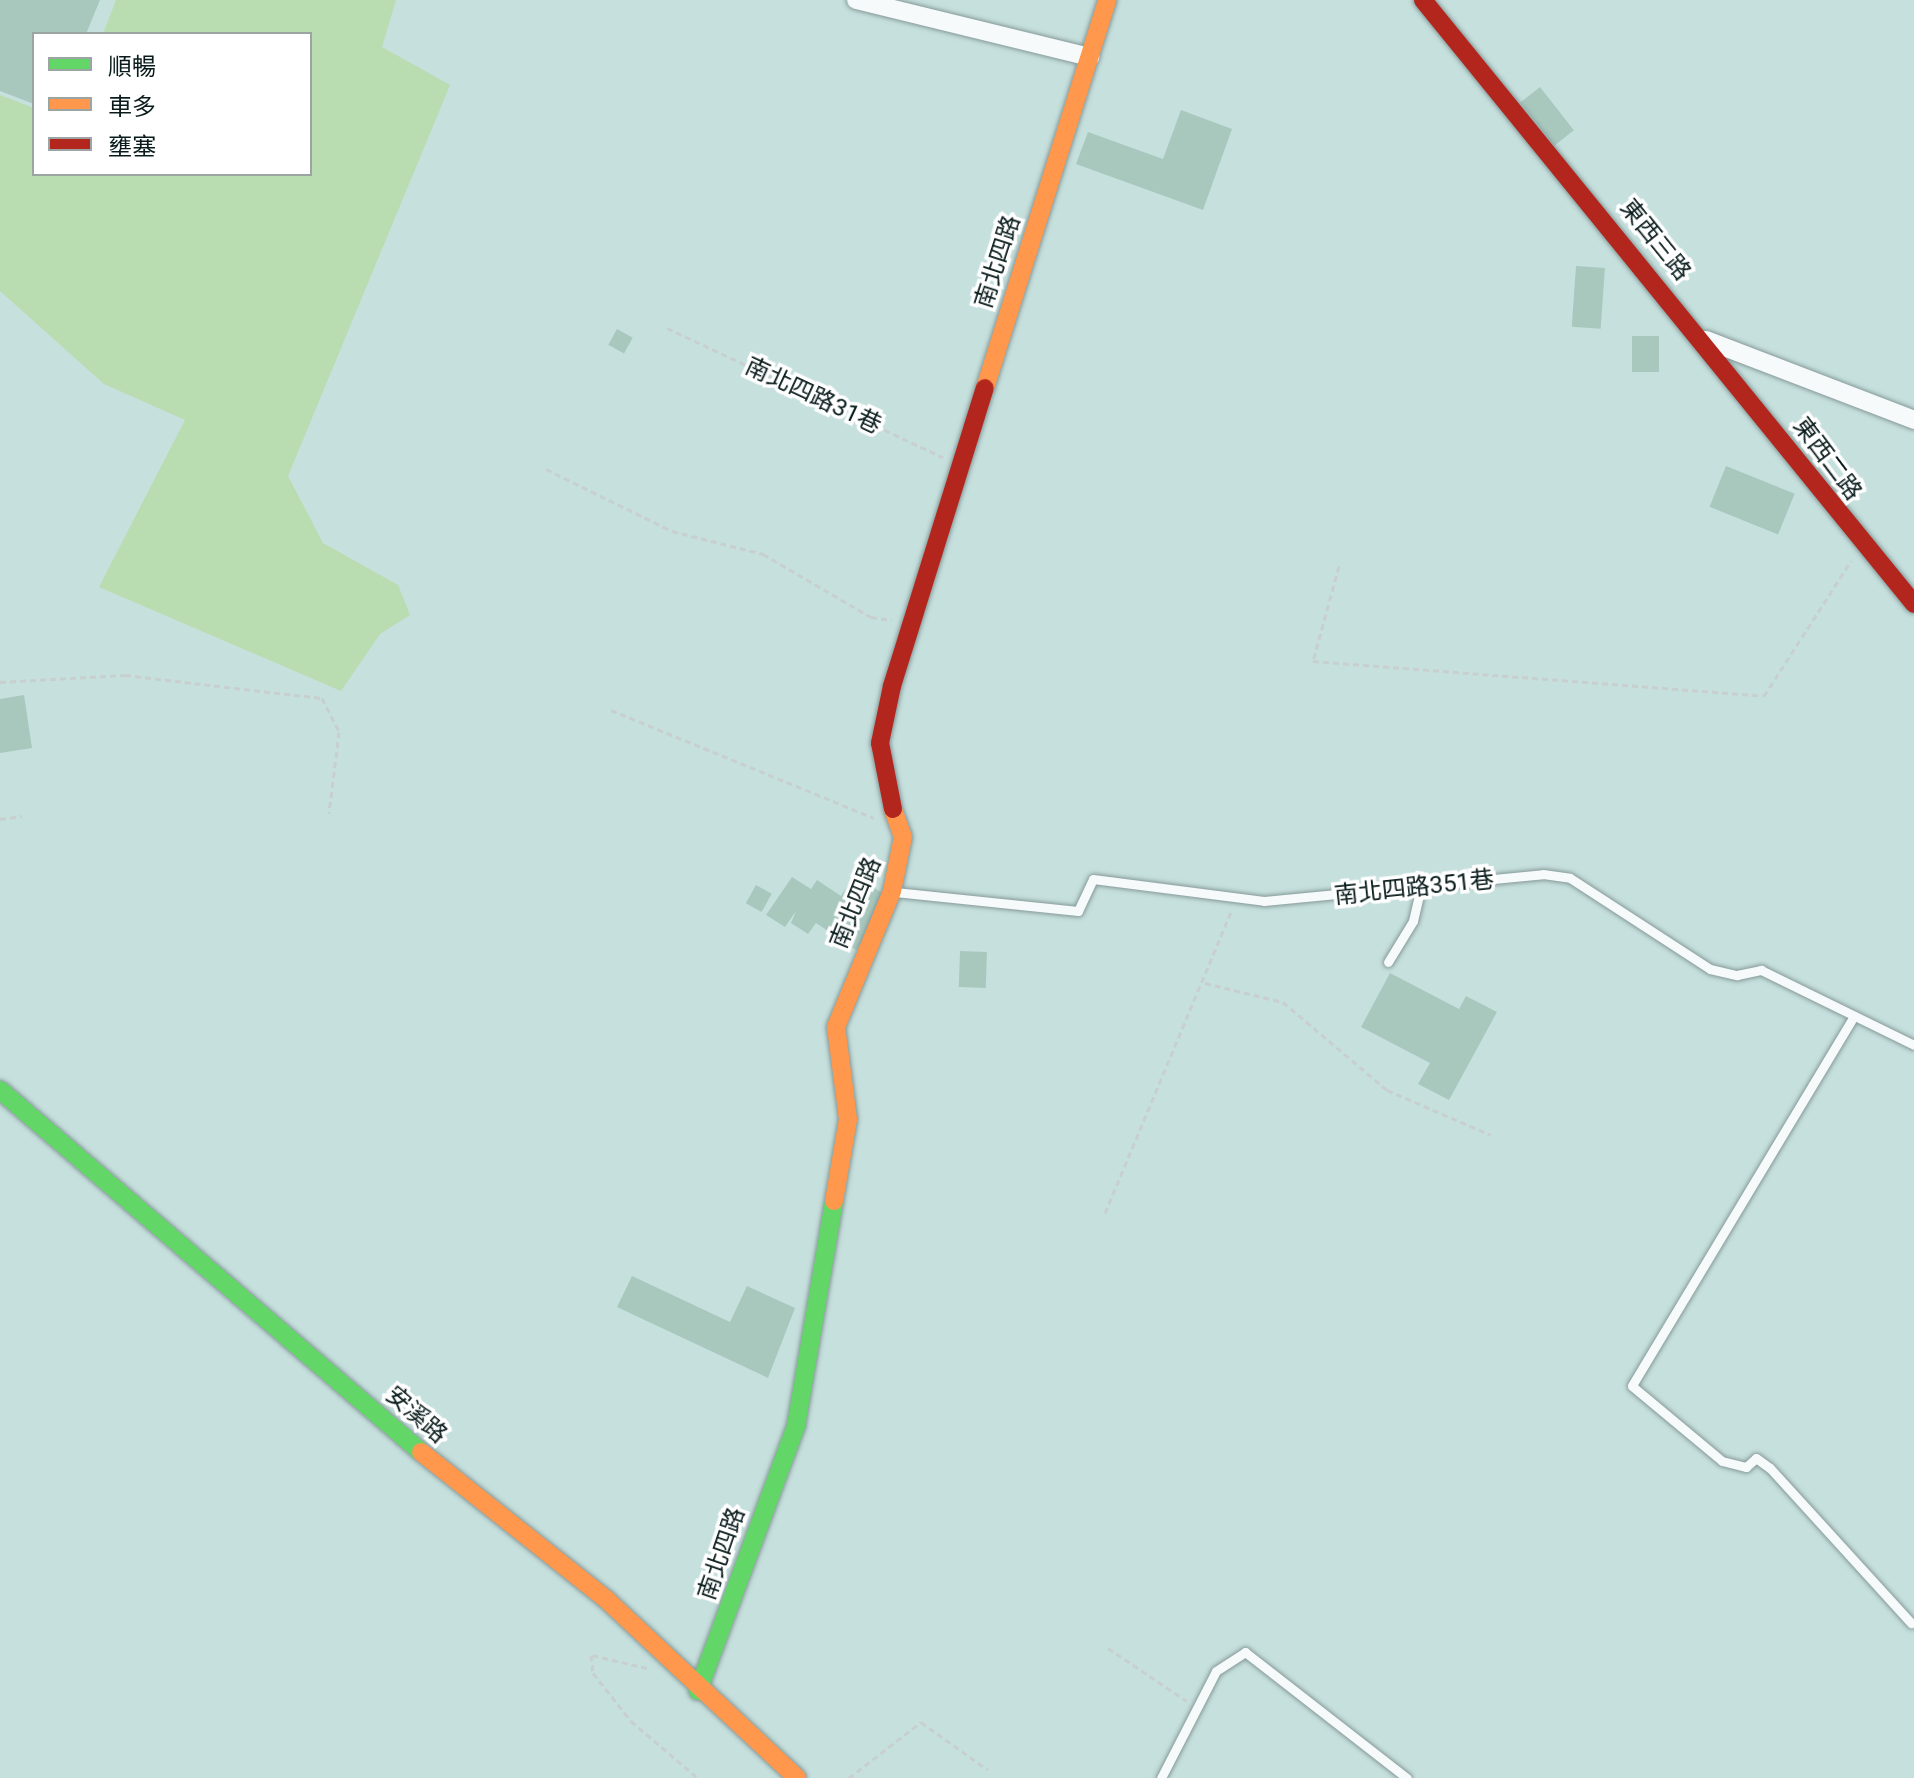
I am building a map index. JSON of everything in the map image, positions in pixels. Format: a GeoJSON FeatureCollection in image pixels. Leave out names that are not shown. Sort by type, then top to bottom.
{"type":"FeatureCollection","features":[{"type":"Feature","properties":{"kind":"street"},"geometry":{"type":"LineString","coordinates":[[856,0],[1090,57]]}},
{"type":"Feature","properties":{"kind":"street","name":"南北四路"},"geometry":{"type":"LineString","coordinates":[[698,1691],[796,1426],[848,1119],[836,1027],[892,891],[903,837],[880,743],[907,622],[1107,0]]}},
{"type":"Feature","properties":{"kind":"street","name":"東西三路"},"geometry":{"type":"LineString","coordinates":[[1423,0],[1706,340],[1914,420]]}},
{"type":"Feature","properties":{"kind":"street","name":"東西二路"},"geometry":{"type":"LineString","coordinates":[[1706,340],[1865,547],[1914,604]]}},
{"type":"Feature","properties":{"kind":"street","name":"安溪路"},"geometry":{"type":"LineString","coordinates":[[0,1090],[435,1464],[608,1601],[698,1691],[797,1778]]}},
{"type":"Feature","properties":{"kind":"lane","name":"南北四路351巷"},"geometry":{"type":"LineString","coordinates":[[892,891],[1078,911],[1093,879],[1237,895],[1264,901],[1420,890],[1543,874],[1570,878],[1689,959],[1737,975],[1761,970],[1914,1045]]}},
{"type":"Feature","properties":{"kind":"lane"},"geometry":{"type":"LineString","coordinates":[[1388,962],[1413,921],[1420,890]]}},
{"type":"Feature","properties":{"kind":"lane"},"geometry":{"type":"LineString","coordinates":[[1854,1016],[1632,1386],[1722,1461],[1746,1467],[1756,1458],[1770,1468],[1911,1623]]}},
{"type":"Feature","properties":{"kind":"lane"},"geometry":{"type":"LineString","coordinates":[[1161,1778],[1200,1710],[1216,1671],[1245,1652],[1407,1778]]}},
{"type":"Feature","properties":{"kind":"path","name":"南北四路31巷"},"geometry":{"type":"LineString","coordinates":[[667,328],[958,464]]}},
{"type":"Feature","properties":{"kind":"path"},"geometry":{"type":"LineString","coordinates":[[546,469],[672,531],[763,554],[871,617],[907,622]]}},
{"type":"Feature","properties":{"kind":"path"},"geometry":{"type":"LineString","coordinates":[[1339,566],[1313,661],[1764,696],[1832,580],[1865,547]]}},
{"type":"Feature","properties":{"kind":"path"},"geometry":{"type":"LineString","coordinates":[[0,682],[125,675],[322,698],[339,732],[329,813]]}},
{"type":"Feature","properties":{"kind":"path"},"geometry":{"type":"LineString","coordinates":[[611,710],[864,817],[897,820]]}},
{"type":"Feature","properties":{"kind":"path"},"geometry":{"type":"LineString","coordinates":[[0,819],[22,816]]}},
{"type":"Feature","properties":{"kind":"path"},"geometry":{"type":"LineString","coordinates":[[1105,1213],[1205,983],[1237,895]]}},
{"type":"Feature","properties":{"kind":"path"},"geometry":{"type":"LineString","coordinates":[[1205,983],[1283,1002],[1387,1090],[1491,1135]]}},
{"type":"Feature","properties":{"kind":"path"},"geometry":{"type":"LineString","coordinates":[[1108,1648],[1200,1710]]}},
{"type":"Feature","properties":{"kind":"path"},"geometry":{"type":"LineString","coordinates":[[655,1673],[591,1655],[593,1673],[631,1721],[698,1778]]}},
{"type":"Feature","properties":{"kind":"path"},"geometry":{"type":"LineString","coordinates":[[849,1778],[921,1722],[988,1770]]}},
{"type":"Feature","properties":{"kind":"green space"},"geometry":{"type":"Polygon","coordinates":[[[116,0],[396,0],[382,47],[450,85],[288,476],[323,543],[398,585],[410,615],[380,634],[341,691],[99,587],[185,420],[104,384],[0,291],[0,95],[32,107],[32,176],[312,176],[312,32],[104,32],[116,0]]]}},
{"type":"Feature","properties":{"kind":"building"},"geometry":{"type":"Polygon","coordinates":[[[0,0],[100,0],[87,32],[32,32],[32,103],[0,91],[0,0]]]}},
{"type":"Feature","properties":{"kind":"building"},"geometry":{"type":"Polygon","coordinates":[[[1540,87],[1574,130],[1554,146],[1520,102],[1540,87]]]}},
{"type":"Feature","properties":{"kind":"building"},"geometry":{"type":"Polygon","coordinates":[[[1181,110],[1232,129],[1203,210],[1076,164],[1088,132],[1163,159],[1181,110]]]}},
{"type":"Feature","properties":{"kind":"building"},"geometry":{"type":"Polygon","coordinates":[[[1576,266],[1605,268],[1601,329],[1572,327],[1576,266]]]}},
{"type":"Feature","properties":{"kind":"building"},"geometry":{"type":"Polygon","coordinates":[[[617,329],[633,338],[624,353],[608,345],[617,329]]]}},
{"type":"Feature","properties":{"kind":"building"},"geometry":{"type":"Polygon","coordinates":[[[1632,336],[1659,336],[1659,372],[1632,372],[1632,336]]]}},
{"type":"Feature","properties":{"kind":"building"},"geometry":{"type":"Polygon","coordinates":[[[1726,466],[1795,494],[1778,535],[1710,507],[1726,466]]]}},
{"type":"Feature","properties":{"kind":"building"},"geometry":{"type":"Polygon","coordinates":[[[24,695],[32,748],[0,753],[0,699],[24,695]]]}},
{"type":"Feature","properties":{"kind":"building"},"geometry":{"type":"Polygon","coordinates":[[[854,875],[890,898],[856,950],[816,923],[808,934],[791,923],[796,911],[785,927],[766,915],[792,877],[811,889],[817,880],[841,896],[854,875]]]}},
{"type":"Feature","properties":{"kind":"building"},"geometry":{"type":"Polygon","coordinates":[[[756,885],[772,894],[762,912],[746,903],[756,885]]]}},
{"type":"Feature","properties":{"kind":"building"},"geometry":{"type":"Polygon","coordinates":[[[960,951],[987,952],[986,988],[959,987],[960,951]]]}},
{"type":"Feature","properties":{"kind":"building"},"geometry":{"type":"Polygon","coordinates":[[[1390,973],[1459,1009],[1466,996],[1497,1012],[1449,1100],[1418,1084],[1430,1063],[1361,1027],[1390,973]]]}},
{"type":"Feature","properties":{"kind":"building"},"geometry":{"type":"Polygon","coordinates":[[[632,1276],[730,1322],[747,1286],[795,1308],[768,1378],[617,1307],[632,1276]]]}},
{"type":"Feature","properties":{"kind":"traffic: fast"},"geometry":{"type":"LineString","coordinates":[[0,1090],[421,1452]]}},
{"type":"Feature","properties":{"kind":"traffic: fast"},"geometry":{"type":"LineString","coordinates":[[698,1691],[796,1426],[834,1201]]}},
{"type":"Feature","properties":{"kind":"traffic: slow"},"geometry":{"type":"LineString","coordinates":[[985,388],[1107,0]]}},
{"type":"Feature","properties":{"kind":"traffic: slow"},"geometry":{"type":"LineString","coordinates":[[834,1201],[848,1119],[836,1027],[892,891],[903,837],[893,809]]}},
{"type":"Feature","properties":{"kind":"traffic: slow"},"geometry":{"type":"LineString","coordinates":[[421,1452],[608,1601],[797,1778]]}},
{"type":"Feature","properties":{"kind":"traffic: jam"},"geometry":{"type":"LineString","coordinates":[[1423,0],[1914,604]]}},
{"type":"Feature","properties":{"kind":"traffic: jam"},"geometry":{"type":"LineString","coordinates":[[893,809],[880,743],[892,686],[985,388]]}}]}
